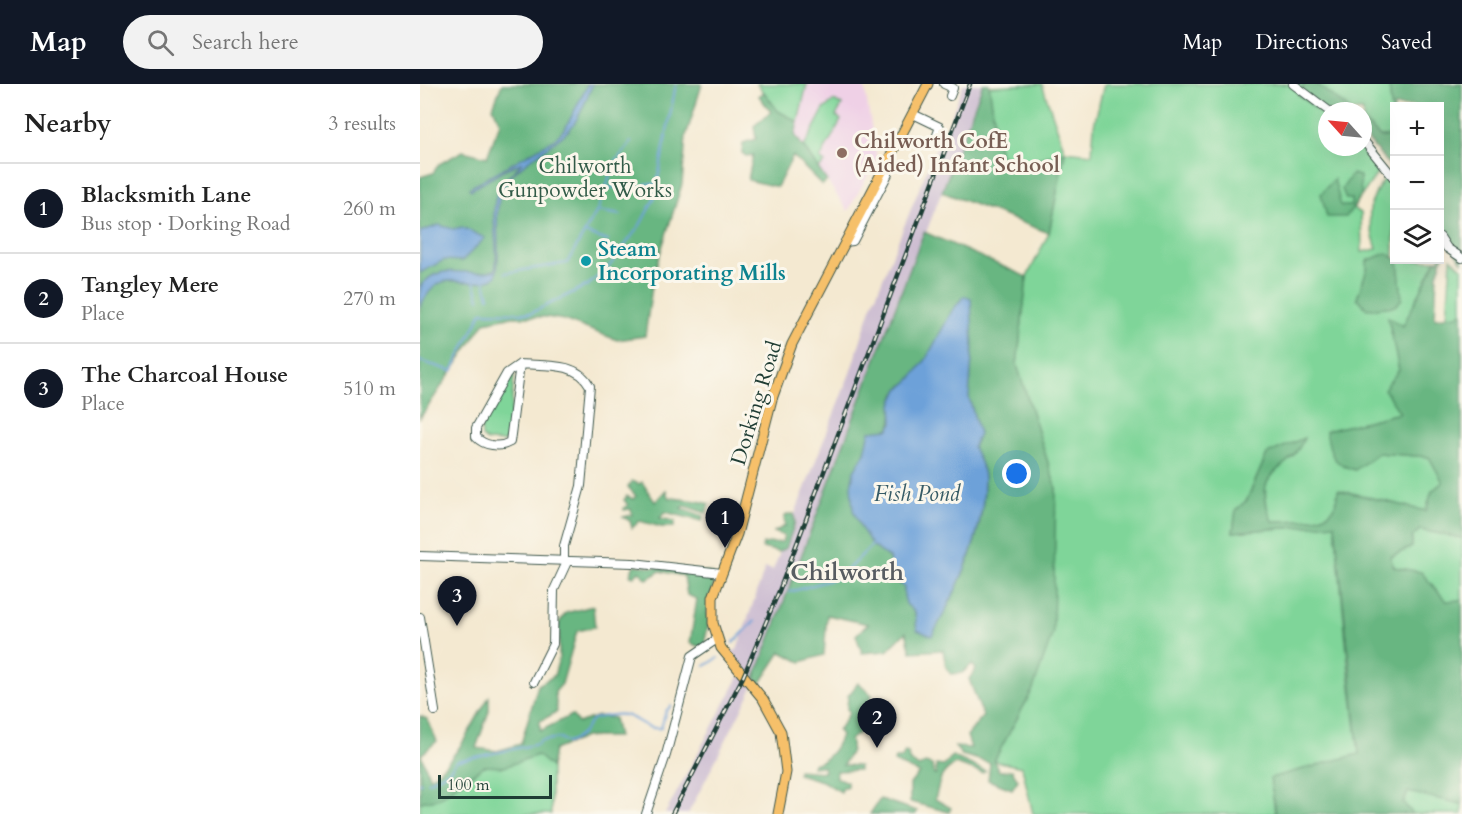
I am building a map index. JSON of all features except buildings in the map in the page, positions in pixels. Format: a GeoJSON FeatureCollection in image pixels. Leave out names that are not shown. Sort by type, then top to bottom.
{"type":"FeatureCollection","features":[{"type":"Feature","properties":{"kind":"main road","name":"Dorking Road"},"geometry":{"type":"LineString","coordinates":[[778,814],[786,772],[784,743],[774,716],[726,657],[717,639],[712,605],[737,534],[782,370],[807,313],[869,203],[928,84]]}},
{"type":"Feature","properties":{"kind":"street"},"geometry":{"type":"LineString","coordinates":[[944,84],[952,89]]}},
{"type":"Feature","properties":{"kind":"street"},"geometry":{"type":"LineString","coordinates":[[1293,84],[1318,103]]}},
{"type":"Feature","properties":{"kind":"street"},"geometry":{"type":"LineString","coordinates":[[913,114],[939,128]]}},
{"type":"Feature","properties":{"kind":"street"},"geometry":{"type":"LineString","coordinates":[[1372,151],[1390,172]]}},
{"type":"Feature","properties":{"kind":"street"},"geometry":{"type":"LineString","coordinates":[[869,203],[888,174]]}},
{"type":"Feature","properties":{"kind":"street"},"geometry":{"type":"LineString","coordinates":[[1444,243],[1462,258]]}},
{"type":"Feature","properties":{"kind":"street"},"geometry":{"type":"LineString","coordinates":[[520,364],[510,442],[501,446],[480,441],[476,437],[476,428],[507,373],[520,364],[572,369],[585,378],[590,386],[581,486],[564,546],[565,561],[554,590],[553,644],[534,682]]}},
{"type":"Feature","properties":{"kind":"street"},"geometry":{"type":"LineString","coordinates":[[420,556],[633,563],[722,573]]}},
{"type":"Feature","properties":{"kind":"street"},"geometry":{"type":"LineString","coordinates":[[420,617],[435,711]]}},
{"type":"Feature","properties":{"kind":"street"},"geometry":{"type":"LineString","coordinates":[[646,814],[666,756],[692,656],[717,639]]}},
{"type":"Feature","properties":{"kind":"shaded area","name":"Chilworth CofE (Aided) Infant School"},"geometry":{"type":"Polygon","coordinates":[[[807,84],[864,84],[877,159],[848,211],[795,135],[807,84]]]}},
{"type":"Feature","properties":{"kind":"shaded area"},"geometry":{"type":"Polygon","coordinates":[[[963,84],[983,84],[749,695],[688,814],[665,814],[740,675],[728,652],[737,650],[765,568],[773,570],[850,373],[871,308],[936,147],[940,148],[963,84]]]}},
{"type":"Feature","properties":{"kind":"green space","name":"Chilworth Gunpowder Works"},"geometry":{"type":"Polygon","coordinates":[[[502,84],[702,84],[686,136],[682,184],[654,273],[645,336],[617,340],[564,320],[546,317],[509,317],[485,322],[420,418],[420,177],[433,173],[439,164],[463,151],[487,157],[500,123],[493,107],[502,84]]]}},
{"type":"Feature","properties":{"kind":"green space"},"geometry":{"type":"Polygon","coordinates":[[[757,84],[807,84],[798,122],[778,111],[757,84]]]}},
{"type":"Feature","properties":{"kind":"green space"},"geometry":{"type":"Polygon","coordinates":[[[983,84],[989,84],[999,153],[1018,166],[1065,151],[1049,233],[942,192],[983,84]]]}},
{"type":"Feature","properties":{"kind":"green space"},"geometry":{"type":"Polygon","coordinates":[[[1042,84],[1065,151],[1092,154],[1094,125],[1104,84],[1305,84],[1298,94],[1318,111],[1318,156],[1372,156],[1381,168],[1353,208],[1361,213],[1362,252],[1377,249],[1371,228],[1370,211],[1371,203],[1386,176],[1390,182],[1390,264],[1434,264],[1403,326],[1388,318],[1399,370],[1400,413],[1326,431],[1342,466],[1355,470],[1378,453],[1429,457],[1443,482],[1432,491],[1426,511],[1339,490],[1333,509],[1322,516],[1305,520],[1272,521],[1267,508],[1265,485],[1278,468],[1267,454],[1247,500],[1236,510],[1233,532],[1335,524],[1359,754],[1271,778],[1275,814],[1033,814],[1022,767],[994,761],[1033,689],[1056,488],[1017,365],[1027,277],[1049,233],[1065,152],[1016,164],[999,153],[989,86],[1042,84]]]}},
{"type":"Feature","properties":{"kind":"green space"},"geometry":{"type":"Polygon","coordinates":[[[1305,84],[1316,84],[1340,102],[1318,102],[1318,111],[1298,94],[1305,84]]]}},
{"type":"Feature","properties":{"kind":"green space"},"geometry":{"type":"Polygon","coordinates":[[[1316,84],[1389,84],[1390,136],[1380,137],[1372,129],[1372,102],[1340,102],[1316,84]]]}},
{"type":"Feature","properties":{"kind":"green space"},"geometry":{"type":"Polygon","coordinates":[[[1389,84],[1462,84],[1462,262],[1444,237],[1444,102],[1391,102],[1389,84]]]}},
{"type":"Feature","properties":{"kind":"green space"},"geometry":{"type":"Polygon","coordinates":[[[764,92],[778,111],[798,122],[795,135],[827,181],[822,185],[793,156],[777,187],[748,180],[753,155],[746,156],[742,153],[743,143],[756,139],[754,126],[771,112],[759,96],[764,92]]]}},
{"type":"Feature","properties":{"kind":"green space"},"geometry":{"type":"Polygon","coordinates":[[[834,101],[842,105],[836,116],[841,120],[820,159],[825,163],[818,169],[804,147],[824,109],[834,101]]]}},
{"type":"Feature","properties":{"kind":"green space"},"geometry":{"type":"Polygon","coordinates":[[[1372,129],[1380,137],[1390,136],[1390,166],[1372,145],[1372,129]]]}},
{"type":"Feature","properties":{"kind":"green space"},"geometry":{"type":"Polygon","coordinates":[[[1352,174],[1360,176],[1361,196],[1346,217],[1327,217],[1321,194],[1334,179],[1341,206],[1351,206],[1351,199],[1346,199],[1342,189],[1352,174]]]}},
{"type":"Feature","properties":{"kind":"green space"},"geometry":{"type":"Polygon","coordinates":[[[924,232],[1027,277],[1017,365],[1056,488],[1053,632],[1033,689],[994,761],[999,771],[1012,770],[1018,780],[1012,789],[988,780],[990,763],[962,755],[955,747],[971,748],[967,736],[983,716],[969,679],[976,669],[972,664],[962,673],[951,674],[946,667],[943,650],[911,652],[906,632],[887,651],[862,653],[856,635],[868,624],[827,615],[824,655],[801,662],[781,652],[760,684],[755,678],[924,232]],[[952,311],[923,365],[896,394],[889,429],[870,432],[865,453],[854,471],[872,545],[889,558],[894,579],[904,587],[906,599],[915,614],[917,629],[932,635],[968,560],[975,540],[983,499],[984,474],[973,447],[979,434],[969,397],[973,345],[952,311]]]}},
{"type":"Feature","properties":{"kind":"green space"},"geometry":{"type":"Polygon","coordinates":[[[1386,253],[1390,255],[1390,264],[1398,264],[1402,299],[1395,306],[1367,309],[1357,298],[1367,269],[1367,261],[1386,253]]]}},
{"type":"Feature","properties":{"kind":"green space"},"geometry":{"type":"Polygon","coordinates":[[[1451,258],[1462,268],[1462,311],[1458,315],[1447,317],[1451,258]]]}},
{"type":"Feature","properties":{"kind":"green space"},"geometry":{"type":"Polygon","coordinates":[[[1434,264],[1441,264],[1437,274],[1435,318],[1458,315],[1462,311],[1462,538],[1420,530],[1412,537],[1412,547],[1390,557],[1394,567],[1421,572],[1446,601],[1462,600],[1462,804],[1408,792],[1403,803],[1413,814],[1276,814],[1270,778],[1359,754],[1335,524],[1233,532],[1236,510],[1247,500],[1267,454],[1304,438],[1289,460],[1268,480],[1265,490],[1266,503],[1272,521],[1305,520],[1322,516],[1333,509],[1338,490],[1426,511],[1432,491],[1443,482],[1429,457],[1378,453],[1355,470],[1336,461],[1329,446],[1326,431],[1400,413],[1384,389],[1399,370],[1388,317],[1403,326],[1434,264]]]}},
{"type":"Feature","properties":{"kind":"green space"},"geometry":{"type":"Polygon","coordinates":[[[511,375],[514,376],[509,437],[503,442],[487,441],[482,437],[481,427],[511,375]]]}},
{"type":"Feature","properties":{"kind":"green space"},"geometry":{"type":"Polygon","coordinates":[[[632,481],[639,484],[642,482],[655,502],[666,490],[668,497],[709,504],[706,513],[685,506],[681,508],[703,516],[702,521],[665,512],[660,518],[675,521],[674,527],[661,527],[640,521],[632,528],[630,521],[623,517],[632,515],[631,509],[624,510],[628,505],[624,500],[627,496],[633,499],[636,496],[628,487],[632,481]]]}},
{"type":"Feature","properties":{"kind":"green space"},"geometry":{"type":"Polygon","coordinates":[[[794,514],[795,522],[786,548],[779,552],[762,548],[763,544],[782,542],[784,536],[774,532],[785,526],[784,517],[794,514]]]}},
{"type":"Feature","properties":{"kind":"green space"},"geometry":{"type":"Polygon","coordinates":[[[1420,530],[1462,538],[1462,600],[1446,601],[1421,573],[1394,567],[1390,557],[1412,547],[1412,537],[1420,530]]]}},
{"type":"Feature","properties":{"kind":"green space"},"geometry":{"type":"Polygon","coordinates":[[[634,565],[712,573],[714,584],[707,614],[710,617],[705,640],[707,643],[703,648],[690,643],[697,599],[687,595],[684,576],[660,571],[647,579],[639,571],[634,576],[630,575],[634,565]]]}},
{"type":"Feature","properties":{"kind":"green space"},"geometry":{"type":"Polygon","coordinates":[[[593,606],[595,627],[577,631],[562,684],[555,692],[557,712],[540,721],[540,731],[572,715],[578,723],[598,716],[614,718],[618,737],[585,737],[554,750],[551,767],[537,755],[504,767],[484,766],[437,799],[420,802],[420,716],[427,719],[437,741],[421,755],[430,778],[450,760],[489,697],[489,711],[476,748],[497,751],[521,744],[538,685],[554,676],[559,658],[559,623],[566,613],[593,606]]]}},
{"type":"Feature","properties":{"kind":"green space"},"geometry":{"type":"Polygon","coordinates":[[[858,683],[872,695],[864,713],[864,728],[850,740],[851,750],[843,765],[859,766],[859,770],[836,771],[836,777],[847,782],[847,787],[843,787],[841,792],[822,781],[798,774],[798,770],[824,772],[823,766],[812,767],[813,764],[831,754],[837,745],[841,735],[838,731],[850,712],[847,709],[848,696],[858,683]]]}},
{"type":"Feature","properties":{"kind":"green space"},"geometry":{"type":"Polygon","coordinates":[[[905,752],[908,753],[909,760],[919,767],[925,763],[932,765],[934,775],[936,775],[936,765],[944,766],[952,756],[985,771],[982,773],[955,764],[945,771],[935,799],[951,808],[949,812],[910,802],[910,784],[919,773],[894,762],[895,758],[902,758],[905,752]]]}},
{"type":"Feature","properties":{"kind":"green space"},"geometry":{"type":"Polygon","coordinates":[[[538,755],[551,767],[551,814],[420,814],[420,802],[437,799],[484,766],[504,766],[538,755]]]}},
{"type":"Feature","properties":{"kind":"green space"},"geometry":{"type":"Polygon","coordinates":[[[1408,792],[1462,804],[1462,814],[1413,814],[1403,803],[1408,792]]]}},
{"type":"Feature","properties":{"kind":"green space"},"geometry":{"type":"Polygon","coordinates":[[[880,799],[917,811],[916,814],[870,814],[880,799]]]}},
{"type":"Feature","properties":{"kind":"water"},"geometry":{"type":"Polygon","coordinates":[[[588,84],[593,84],[570,129],[523,165],[507,181],[502,190],[497,220],[498,266],[496,277],[472,282],[445,281],[429,293],[420,307],[420,287],[437,274],[495,270],[494,215],[497,194],[504,181],[521,163],[471,190],[469,188],[555,139],[566,127],[588,84]]]}},
{"type":"Feature","properties":{"kind":"water"},"geometry":{"type":"Polygon","coordinates":[[[439,225],[453,229],[462,227],[485,238],[462,261],[444,260],[420,273],[420,232],[439,225]]]}},
{"type":"Feature","properties":{"kind":"water","name":"Fish Pond"},"geometry":{"type":"Polygon","coordinates":[[[964,296],[971,298],[973,345],[969,397],[979,434],[973,447],[984,474],[983,499],[975,540],[968,560],[932,636],[917,630],[915,612],[906,604],[904,587],[894,579],[889,558],[872,545],[861,528],[853,510],[851,486],[854,471],[865,453],[870,431],[889,429],[893,422],[892,404],[899,389],[910,380],[926,359],[952,311],[964,296]]]}},
{"type":"Feature","properties":{"kind":"waterway"},"geometry":{"type":"LineString","coordinates":[[420,361],[452,371],[482,312],[531,313],[588,285],[608,268],[640,225],[654,199],[676,84]]}},
{"type":"Feature","properties":{"kind":"waterway"},"geometry":{"type":"LineString","coordinates":[[606,188],[613,165],[631,142]]}},
{"type":"Feature","properties":{"kind":"waterway"},"geometry":{"type":"LineString","coordinates":[[645,184],[657,184]]}},
{"type":"Feature","properties":{"kind":"waterway"},"geometry":{"type":"LineString","coordinates":[[505,273],[567,263],[597,211],[606,188],[639,185]]}},
{"type":"Feature","properties":{"kind":"waterway"},"geometry":{"type":"LineString","coordinates":[[597,211],[621,215]]}},
{"type":"Feature","properties":{"kind":"waterway"},"geometry":{"type":"LineString","coordinates":[[585,233],[608,241]]}},
{"type":"Feature","properties":{"kind":"waterway"},"geometry":{"type":"LineString","coordinates":[[484,279],[489,297]]}},
{"type":"Feature","properties":{"kind":"waterway"},"geometry":{"type":"LineString","coordinates":[[474,281],[479,299]]}},
{"type":"Feature","properties":{"kind":"waterway"},"geometry":{"type":"LineString","coordinates":[[790,592],[840,577],[872,545]]}},
{"type":"Feature","properties":{"kind":"waterway"},"geometry":{"type":"LineString","coordinates":[[733,643],[755,621]]}},
{"type":"Feature","properties":{"kind":"waterway"},"geometry":{"type":"LineString","coordinates":[[705,666],[718,658]]}},
{"type":"Feature","properties":{"kind":"waterway"},"geometry":{"type":"LineString","coordinates":[[428,782],[449,771],[456,761],[538,744],[539,741],[560,738],[567,743],[582,734],[592,719],[608,715],[625,715],[646,726],[661,728],[666,711],[671,706]]}},
{"type":"Feature","properties":{"kind":"railway"},"geometry":{"type":"LineString","coordinates":[[672,814],[743,677],[779,591],[970,84]]}},
{"type":"Feature","properties":{"kind":"place","name":"Chilworth CofE (Aided) Infant School"},"geometry":{"type":"Point","coordinates":[842,153]}},
{"type":"Feature","properties":{"kind":"place","name":"Steam Incorporating Mills"},"geometry":{"type":"Point","coordinates":[586,261]}},
{"type":"Feature","properties":{"kind":"place","name":"Blacksmith Lane"},"geometry":{"type":"Point","coordinates":[725,548]}},
{"type":"Feature","properties":{"kind":"place","name":"The Charcoal House"},"geometry":{"type":"Point","coordinates":[457,626]}},
{"type":"Feature","properties":{"kind":"place","name":"Tangley Mere"},"geometry":{"type":"Point","coordinates":[877,748]}},
{"type":"Feature","properties":{"kind":"district","name":"Chilworth"},"geometry":{"type":"Point","coordinates":[847,572]}}]}
